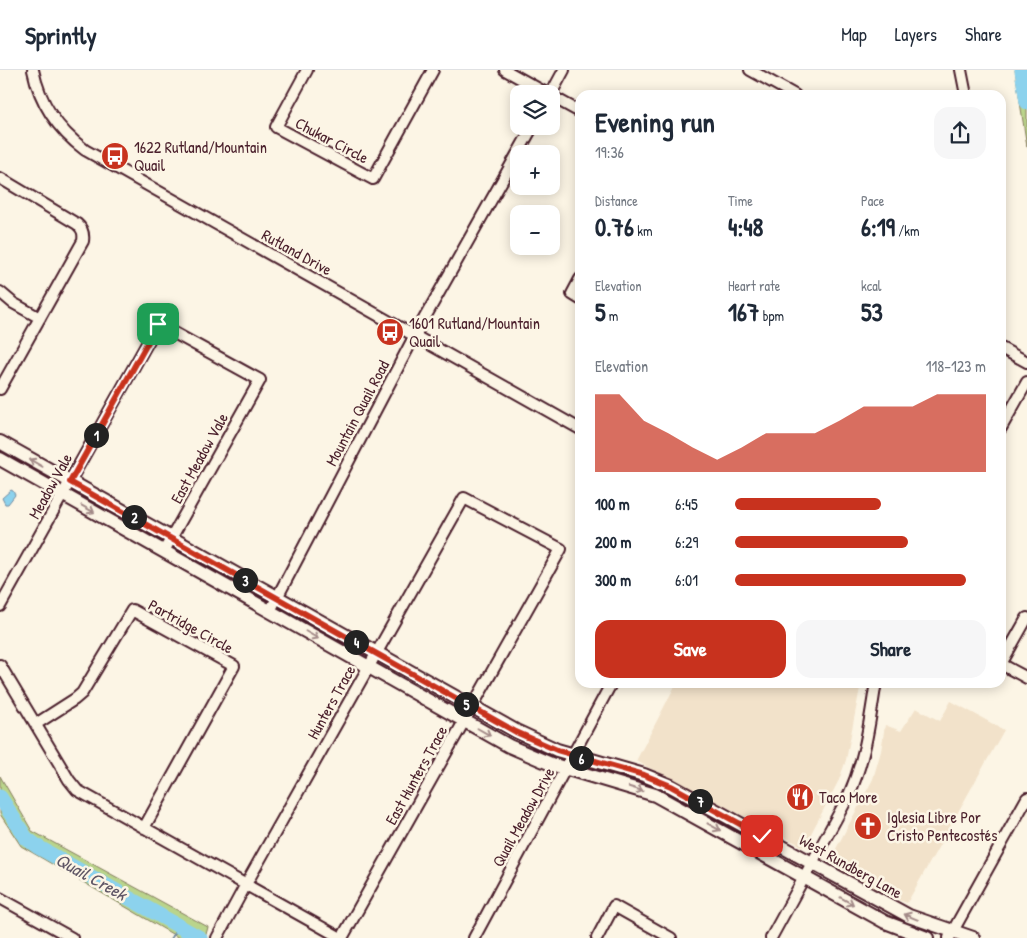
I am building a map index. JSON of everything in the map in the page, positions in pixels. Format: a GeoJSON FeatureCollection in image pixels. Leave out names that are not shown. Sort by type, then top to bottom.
{"type":"FeatureCollection","features":[{"type":"Feature","properties":{"kind":"main road","name":"West Rundberg Lane"},"geometry":{"type":"LineString","coordinates":[[0,442],[516,732],[574,756],[644,775],[682,792],[909,916],[951,934],[974,938]]}},
{"type":"Feature","properties":{"kind":"main road","name":"West Rundberg Lane"},"geometry":{"type":"LineString","coordinates":[[0,459],[368,667],[534,758],[640,790],[675,806],[805,876],[885,922],[927,938]]}},
{"type":"Feature","properties":{"kind":"main road"},"geometry":{"type":"LineString","coordinates":[[675,806],[682,792]]}},
{"type":"Feature","properties":{"kind":"street","name":"Rutland Drive"},"geometry":{"type":"LineString","coordinates":[[33,70],[38,91],[49,114],[70,139],[85,150],[575,426]]}},
{"type":"Feature","properties":{"kind":"street","name":"Chukar Circle"},"geometry":{"type":"LineString","coordinates":[[307,70],[276,127],[373,179],[433,70]]}},
{"type":"Feature","properties":{"kind":"street"},"geometry":{"type":"LineString","coordinates":[[505,70],[533,85]]}},
{"type":"Feature","properties":{"kind":"street"},"geometry":{"type":"LineString","coordinates":[[555,85],[564,70]]}},
{"type":"Feature","properties":{"kind":"street"},"geometry":{"type":"LineString","coordinates":[[750,70],[786,90]]}},
{"type":"Feature","properties":{"kind":"street"},"geometry":{"type":"LineString","coordinates":[[961,70],[965,90]]}},
{"type":"Feature","properties":{"kind":"street"},"geometry":{"type":"LineString","coordinates":[[560,100],[575,109]]}},
{"type":"Feature","properties":{"kind":"street","name":"Mountain Quail Road"},"geometry":{"type":"LineString","coordinates":[[270,611],[415,335],[528,135]]}},
{"type":"Feature","properties":{"kind":"street"},"geometry":{"type":"LineString","coordinates":[[0,178],[77,224],[83,232],[83,241],[0,389]]}},
{"type":"Feature","properties":{"kind":"street"},"geometry":{"type":"LineString","coordinates":[[0,292],[13,303],[40,318]]}},
{"type":"Feature","properties":{"kind":"street","name":"Meadow Vale"},"geometry":{"type":"LineString","coordinates":[[0,606],[158,324],[260,380]]}},
{"type":"Feature","properties":{"kind":"street"},"geometry":{"type":"LineString","coordinates":[[1006,351],[1027,362]]}},
{"type":"Feature","properties":{"kind":"street","name":"East Meadow Vale"},"geometry":{"type":"LineString","coordinates":[[164,551],[260,380]]}},
{"type":"Feature","properties":{"kind":"street"},"geometry":{"type":"LineString","coordinates":[[1006,419],[1027,382]]}},
{"type":"Feature","properties":{"kind":"street","name":"Hunters Trace"},"geometry":{"type":"LineString","coordinates":[[217,936],[464,498],[561,549]]}},
{"type":"Feature","properties":{"kind":"street","name":"East Hunters Trace"},"geometry":{"type":"LineString","coordinates":[[245,884],[341,938],[561,549]]}},
{"type":"Feature","properties":{"kind":"street","name":"Partridge Circle"},"geometry":{"type":"LineString","coordinates":[[36,724],[82,693],[132,610],[234,666],[144,828]]}},
{"type":"Feature","properties":{"kind":"street"},"geometry":{"type":"LineString","coordinates":[[1006,655],[1027,618]]}},
{"type":"Feature","properties":{"kind":"street"},"geometry":{"type":"LineString","coordinates":[[0,665],[69,780],[77,790],[245,884]]}},
{"type":"Feature","properties":{"kind":"street"},"geometry":{"type":"LineString","coordinates":[[1006,667],[1027,678]]}},
{"type":"Feature","properties":{"kind":"street","name":"Quail Meadow Drive"},"geometry":{"type":"LineString","coordinates":[[474,938],[574,756],[609,688]]}},
{"type":"Feature","properties":{"kind":"street"},"geometry":{"type":"LineString","coordinates":[[771,938],[857,778],[866,743],[875,688]]}},
{"type":"Feature","properties":{"kind":"street"},"geometry":{"type":"LineString","coordinates":[[951,934],[1027,798]]}},
{"type":"Feature","properties":{"kind":"street"},"geometry":{"type":"LineString","coordinates":[[0,898],[72,938]]}},
{"type":"Feature","properties":{"kind":"street"},"geometry":{"type":"LineString","coordinates":[[597,938],[614,906],[671,938]]}},
{"type":"Feature","properties":{"kind":"shaded area"},"geometry":{"type":"Polygon","coordinates":[[[674,688],[860,688],[846,760],[839,780],[804,847],[636,761],[674,688]]]}},
{"type":"Feature","properties":{"kind":"shaded area"},"geometry":{"type":"Polygon","coordinates":[[[951,701],[1004,730],[907,903],[883,894],[829,862],[873,779],[881,751],[885,725],[901,731],[916,708],[940,721],[951,701]]]}},
{"type":"Feature","properties":{"kind":"green space"},"geometry":{"type":"Polygon","coordinates":[[[1015,70],[1027,70],[1027,147],[1015,70]]]}},
{"type":"Feature","properties":{"kind":"green space"},"geometry":{"type":"Polygon","coordinates":[[[0,776],[32,831],[208,927],[205,938],[179,938],[21,846],[0,814],[0,776]]]}},
{"type":"Feature","properties":{"kind":"water"},"geometry":{"type":"Polygon","coordinates":[[[11,490],[15,495],[8,504],[5,504],[2,498],[11,490]]]}},
{"type":"Feature","properties":{"kind":"waterway"},"geometry":{"type":"LineString","coordinates":[[1022,70],[1027,102]]}},
{"type":"Feature","properties":{"kind":"waterway","name":"Quail Creek"},"geometry":{"type":"LineString","coordinates":[[0,797],[26,838],[38,847],[200,938]]}},
{"type":"Feature","properties":{"kind":"waterway"},"geometry":{"type":"LineString","coordinates":[[171,938],[176,931],[182,928]]}},
{"type":"Feature","properties":{"kind":"place","name":"1622 Rutland/Mountain Quail"},"geometry":{"type":"Point","coordinates":[115,156]}},
{"type":"Feature","properties":{"kind":"place","name":"1601 Rutland/Mountain Quail"},"geometry":{"type":"Point","coordinates":[390,332]}},
{"type":"Feature","properties":{"kind":"place","name":"Taco More"},"geometry":{"type":"Point","coordinates":[800,797]}},
{"type":"Feature","properties":{"kind":"place","name":"Iglesia Libre Por Cristo Pentecostés"},"geometry":{"type":"Point","coordinates":[868,826]}},
{"type":"Feature","properties":{"kind":"route"},"geometry":{"type":"LineString","coordinates":[[158,324],[70,482],[516,732],[574,756],[644,775],[671,786],[762,836]]}}]}
